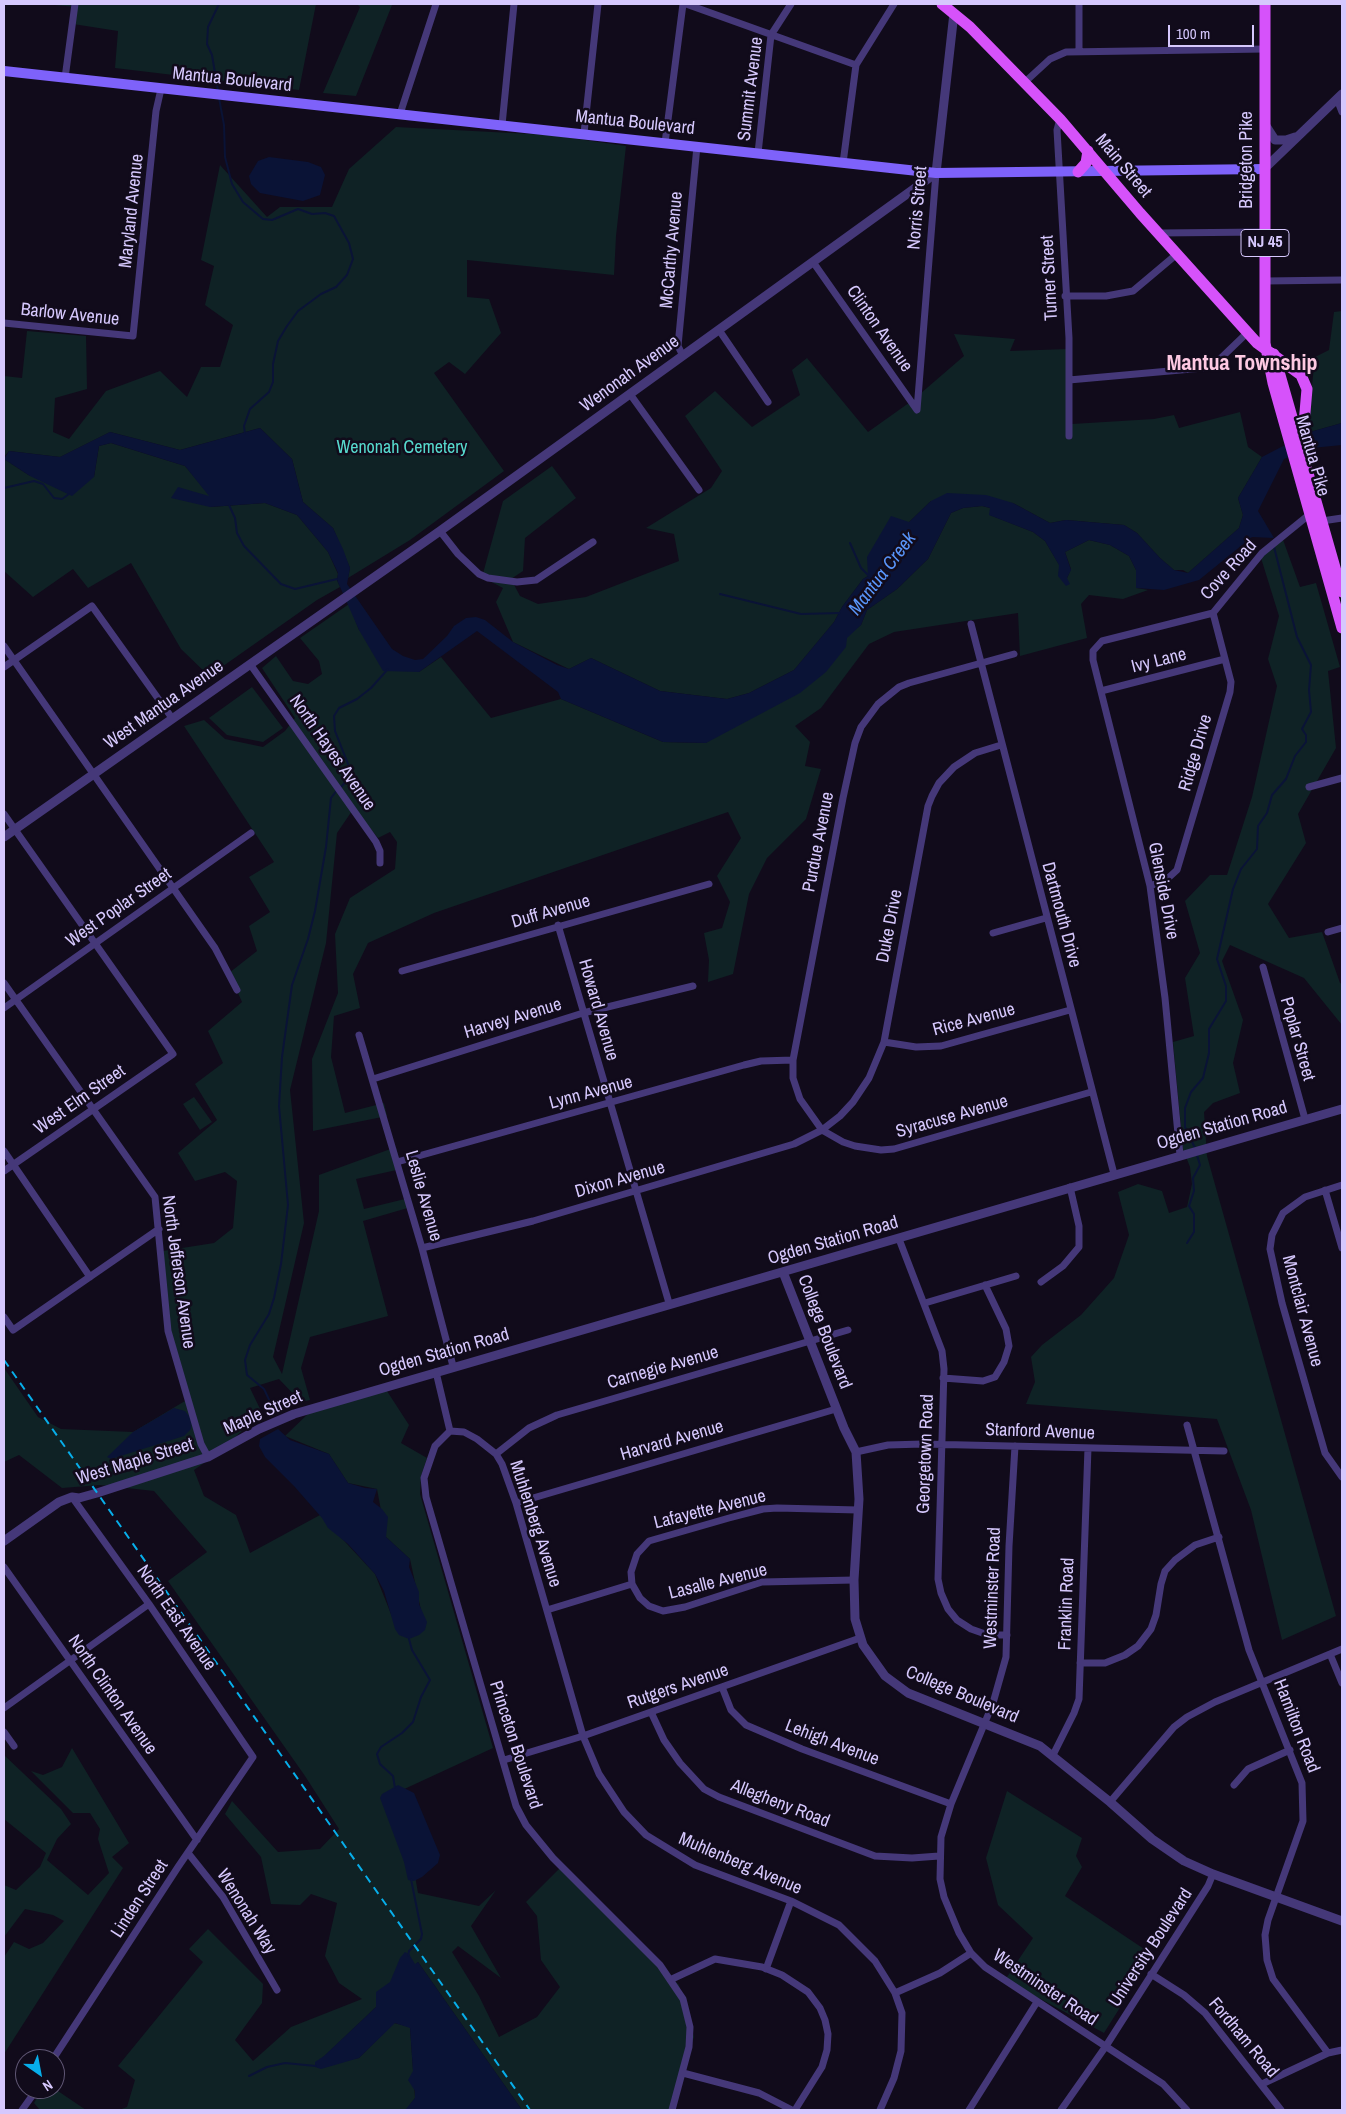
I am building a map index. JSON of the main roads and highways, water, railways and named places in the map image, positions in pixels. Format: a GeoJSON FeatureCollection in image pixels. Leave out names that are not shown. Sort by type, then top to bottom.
{"type":"FeatureCollection","features":[{"type":"Feature","properties":{"kind":"main road","name":"Main Street"},"geometry":{"type":"LineString","coordinates":[[942,4],[954,13],[1025,82],[1060,119],[1247,333],[1301,375]]}},
{"type":"Feature","properties":{"kind":"main road","name":"Bridgeton Pike"},"geometry":{"type":"LineString","coordinates":[[1265,4],[1265,316],[1270,352]]}},
{"type":"Feature","properties":{"kind":"main road","name":"Mantua Boulevard"},"geometry":{"type":"LineString","coordinates":[[4,72],[584,134],[666,138],[697,146],[936,173],[1264,170]]}},
{"type":"Feature","properties":{"kind":"main road"},"geometry":{"type":"LineString","coordinates":[[1078,172],[1086,163],[1088,151]]}},
{"type":"Feature","properties":{"kind":"main road","name":"Mantua Pike"},"geometry":{"type":"LineString","coordinates":[[1270,352],[1277,380],[1302,447],[1302,466],[1322,521],[1342,592]]}},
{"type":"Feature","properties":{"kind":"main road"},"geometry":{"type":"LineString","coordinates":[[1277,380],[1301,375]]}},
{"type":"Feature","properties":{"kind":"main road","name":"Mantua Pike"},"geometry":{"type":"LineString","coordinates":[[1301,375],[1307,389],[1296,432],[1310,514],[1342,628]]}},
{"type":"Feature","properties":{"kind":"water"},"geometry":{"type":"Polygon","coordinates":[[[269,157],[308,162],[321,167],[325,175],[320,195],[303,201],[260,193],[251,184],[249,176],[258,161],[269,157]]]}},
{"type":"Feature","properties":{"kind":"water"},"geometry":{"type":"Polygon","coordinates":[[[1342,423],[1342,445],[1312,448],[1284,459],[1258,511],[1274,538],[1252,537],[1199,580],[1164,590],[1136,588],[1136,570],[1129,556],[1110,545],[1089,540],[1065,552],[1071,570],[1067,578],[1070,584],[1066,586],[1058,576],[1059,565],[1045,541],[1033,532],[989,515],[990,508],[982,506],[963,508],[951,513],[928,559],[897,589],[867,610],[861,625],[847,638],[846,647],[826,672],[800,693],[706,743],[663,742],[561,699],[558,692],[477,631],[419,672],[383,671],[359,630],[337,580],[338,573],[328,552],[297,515],[265,503],[210,507],[171,498],[178,487],[209,496],[185,466],[111,443],[99,446],[94,477],[72,496],[30,476],[4,459],[9,451],[60,457],[110,432],[180,450],[260,428],[292,459],[303,502],[333,528],[343,549],[350,568],[347,584],[392,649],[403,656],[415,660],[423,659],[447,636],[454,626],[466,618],[476,617],[485,620],[513,642],[557,665],[569,669],[591,658],[660,691],[727,699],[749,693],[794,670],[834,622],[842,607],[863,579],[868,576],[867,557],[891,516],[909,522],[931,501],[947,493],[986,495],[1013,503],[1050,523],[1066,520],[1124,525],[1137,533],[1174,570],[1188,573],[1239,528],[1243,515],[1238,498],[1262,457],[1310,432],[1342,423]]]}},
{"type":"Feature","properties":{"kind":"water"},"geometry":{"type":"Polygon","coordinates":[[[174,1408],[185,1411],[192,1420],[191,1429],[184,1436],[111,1459],[107,1457],[133,1432],[174,1408]]]}},
{"type":"Feature","properties":{"kind":"water"},"geometry":{"type":"Polygon","coordinates":[[[278,1429],[290,1440],[329,1454],[348,1483],[377,1489],[373,1502],[388,1517],[386,1537],[410,1559],[409,1567],[419,1592],[419,1604],[427,1622],[425,1630],[419,1635],[409,1639],[399,1635],[395,1629],[384,1591],[375,1574],[348,1544],[328,1528],[322,1518],[294,1486],[265,1457],[259,1446],[260,1439],[278,1429]]]}},
{"type":"Feature","properties":{"kind":"water"},"geometry":{"type":"Polygon","coordinates":[[[398,1785],[414,1793],[440,1855],[438,1863],[422,1877],[414,1881],[408,1880],[404,1862],[380,1798],[382,1794],[398,1785]]]}},
{"type":"Feature","properties":{"kind":"water"},"geometry":{"type":"Polygon","coordinates":[[[405,1952],[409,1954],[415,1964],[418,1962],[522,2110],[405,2110],[415,2098],[415,2091],[408,2080],[413,2071],[410,2028],[395,2023],[359,2058],[321,2069],[315,2067],[315,2062],[324,2056],[376,2007],[376,1992],[390,1982],[400,1958],[405,1952]]]}},
{"type":"Feature","properties":{"kind":"waterway"},"geometry":{"type":"LineString","coordinates":[[218,91],[212,55],[207,44],[208,27],[219,4]]}},
{"type":"Feature","properties":{"kind":"waterway"},"geometry":{"type":"LineString","coordinates":[[219,98],[224,125],[225,157],[232,184],[243,202],[263,219],[272,220],[298,209],[312,214],[325,213],[334,216],[349,243],[353,259],[347,275],[336,287],[321,294],[298,311],[287,326],[278,341],[273,364],[273,382],[269,392],[250,409],[244,426],[245,434]]}},
{"type":"Feature","properties":{"kind":"waterway","name":"Mantua Creek"},"geometry":{"type":"LineString","coordinates":[[4,488],[34,481],[43,484],[54,498],[62,499],[69,494]]}},
{"type":"Feature","properties":{"kind":"waterway"},"geometry":{"type":"LineString","coordinates":[[229,505],[235,518],[237,533],[244,546],[281,584],[295,589],[337,579]]}},
{"type":"Feature","properties":{"kind":"waterway"},"geometry":{"type":"LineString","coordinates":[[850,543],[861,568],[870,577]]}},
{"type":"Feature","properties":{"kind":"waterway"},"geometry":{"type":"LineString","coordinates":[[1195,1148],[1185,1127],[1185,1108],[1191,1092],[1203,1078],[1209,1053],[1209,1029],[1226,1001],[1226,986],[1217,959],[1233,889],[1241,869],[1257,849],[1258,826],[1267,813],[1272,795],[1286,779],[1295,756],[1306,742],[1306,735],[1302,729],[1311,712],[1309,690],[1311,665],[1297,637],[1274,547]]}},
{"type":"Feature","properties":{"kind":"waterway"},"geometry":{"type":"LineString","coordinates":[[720,594],[801,614],[840,613]]}},
{"type":"Feature","properties":{"kind":"waterway"},"geometry":{"type":"LineString","coordinates":[[341,787],[348,779],[350,769],[335,731],[334,716],[339,708],[357,699],[371,688],[388,669]]}},
{"type":"Feature","properties":{"kind":"waterway"},"geometry":{"type":"LineString","coordinates":[[272,1406],[264,1389],[247,1375],[245,1360],[250,1345],[269,1314],[281,1264],[288,1205],[279,1106],[282,1057],[292,985],[308,939],[315,911],[326,847],[331,798],[337,790]]}},
{"type":"Feature","properties":{"kind":"waterway"},"geometry":{"type":"LineString","coordinates":[[1187,1243],[1194,1232],[1194,1214],[1189,1206],[1194,1191],[1193,1178],[1200,1165],[1197,1155]]}},
{"type":"Feature","properties":{"kind":"waterway"},"geometry":{"type":"LineString","coordinates":[[395,1788],[393,1776],[380,1764],[377,1754],[381,1747],[402,1733],[413,1722],[421,1697],[430,1680],[412,1650],[409,1639]]}},
{"type":"Feature","properties":{"kind":"waterway"},"geometry":{"type":"LineString","coordinates":[[408,1956],[409,1951],[421,1939],[422,1934],[411,1879]]}},
{"type":"Feature","properties":{"kind":"waterway"},"geometry":{"type":"LineString","coordinates":[[249,2076],[267,2067],[285,2063],[316,2066]]}},
{"type":"Feature","properties":{"kind":"railway"},"geometry":{"type":"LineString","coordinates":[[4,1360],[530,2110]]}},
{"type":"Feature","properties":{"kind":"district","name":"Mantua Township"},"geometry":{"type":"Point","coordinates":[1242,364]}},
{"type":"Feature","properties":{"kind":"park label","name":"Wenonah Cemetery"},"geometry":{"type":"Point","coordinates":[402,448]}}]}
